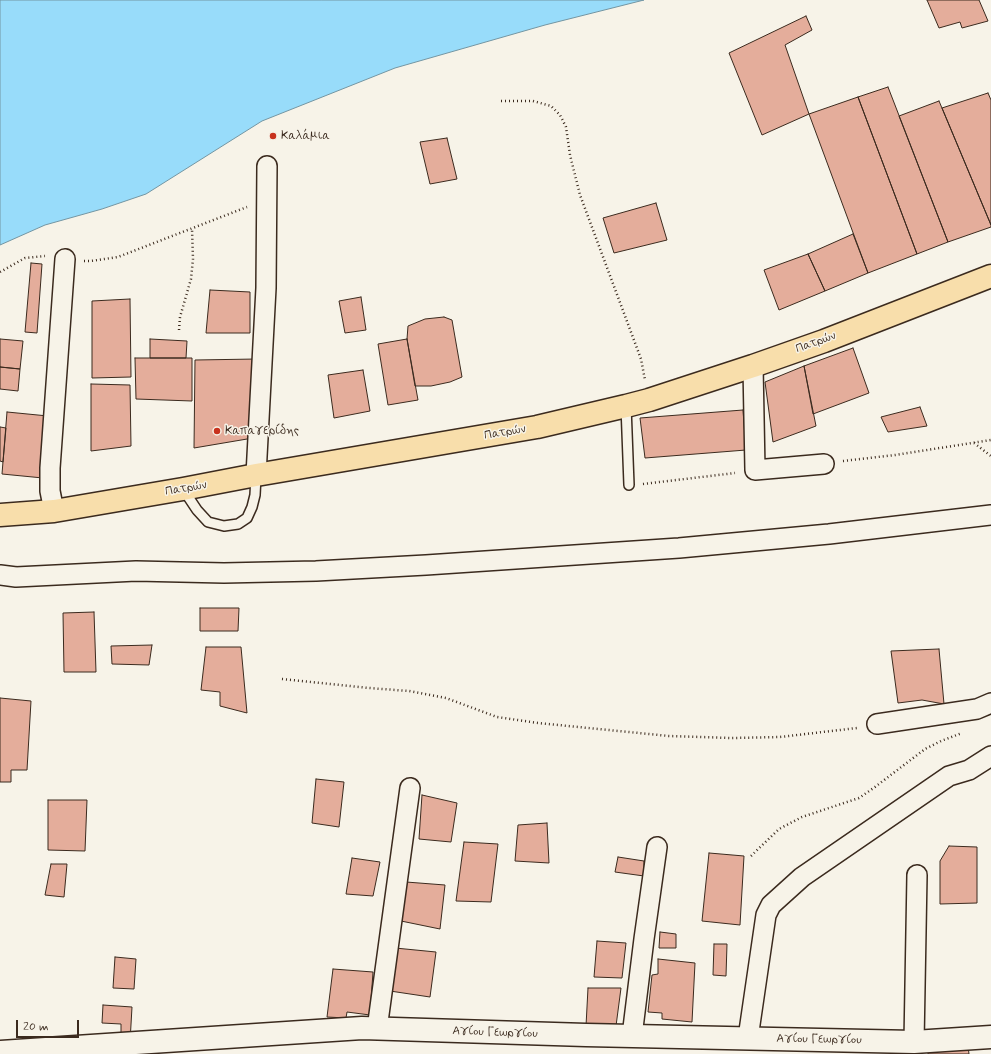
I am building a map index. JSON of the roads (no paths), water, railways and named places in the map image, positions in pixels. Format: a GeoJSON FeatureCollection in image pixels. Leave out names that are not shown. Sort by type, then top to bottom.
{"type":"FeatureCollection","features":[{"type":"Feature","properties":{"kind":"main road","name":"Πατρών"},"geometry":{"type":"LineString","coordinates":[[0,515],[54,511],[183,489],[537,427],[626,406],[650,400],[824,341],[991,276]]}},
{"type":"Feature","properties":{"kind":"street"},"geometry":{"type":"LineString","coordinates":[[256,475],[266,288],[266,166]]}},
{"type":"Feature","properties":{"kind":"street"},"geometry":{"type":"LineString","coordinates":[[54,511],[50,491],[50,468],[65,259]]}},
{"type":"Feature","properties":{"kind":"street"},"geometry":{"type":"LineString","coordinates":[[753,366],[755,470],[824,464]]}},
{"type":"Feature","properties":{"kind":"street"},"geometry":{"type":"LineString","coordinates":[[0,574],[16,577],[136,571],[224,573],[316,571],[426,565],[679,548],[829,534],[991,515]]}},
{"type":"Feature","properties":{"kind":"street"},"geometry":{"type":"LineString","coordinates":[[877,724],[977,709],[991,703]]}},
{"type":"Feature","properties":{"kind":"street"},"geometry":{"type":"LineString","coordinates":[[748,1038],[766,916],[771,905],[802,877],[949,776],[969,770],[991,756]]}},
{"type":"Feature","properties":{"kind":"street"},"geometry":{"type":"LineString","coordinates":[[377,1029],[410,788]]}},
{"type":"Feature","properties":{"kind":"street"},"geometry":{"type":"LineString","coordinates":[[632,1036],[657,847]]}},
{"type":"Feature","properties":{"kind":"street"},"geometry":{"type":"LineString","coordinates":[[914,1042],[917,875]]}},
{"type":"Feature","properties":{"kind":"street","name":"Αγίου Γεωργίου"},"geometry":{"type":"LineString","coordinates":[[0,1052],[347,1029],[748,1038],[799,1047],[991,1037]]}},
{"type":"Feature","properties":{"kind":"lane"},"geometry":{"type":"LineString","coordinates":[[626,406],[629,486]]}},
{"type":"Feature","properties":{"kind":"lane"},"geometry":{"type":"LineString","coordinates":[[183,489],[197,510],[208,522],[224,526],[238,524],[247,518],[252,507],[255,495],[256,475]]}},
{"type":"Feature","properties":{"kind":"water"},"geometry":{"type":"Polygon","coordinates":[[[0,0],[644,0],[545,25],[395,68],[262,121],[146,194],[102,209],[45,225],[0,245],[0,0]]]}},
{"type":"Feature","properties":{"kind":"place","name":"Καλάμια"},"geometry":{"type":"Point","coordinates":[273,136]}},
{"type":"Feature","properties":{"kind":"place","name":"Καπαγερίδης"},"geometry":{"type":"Point","coordinates":[217,431]}}]}
